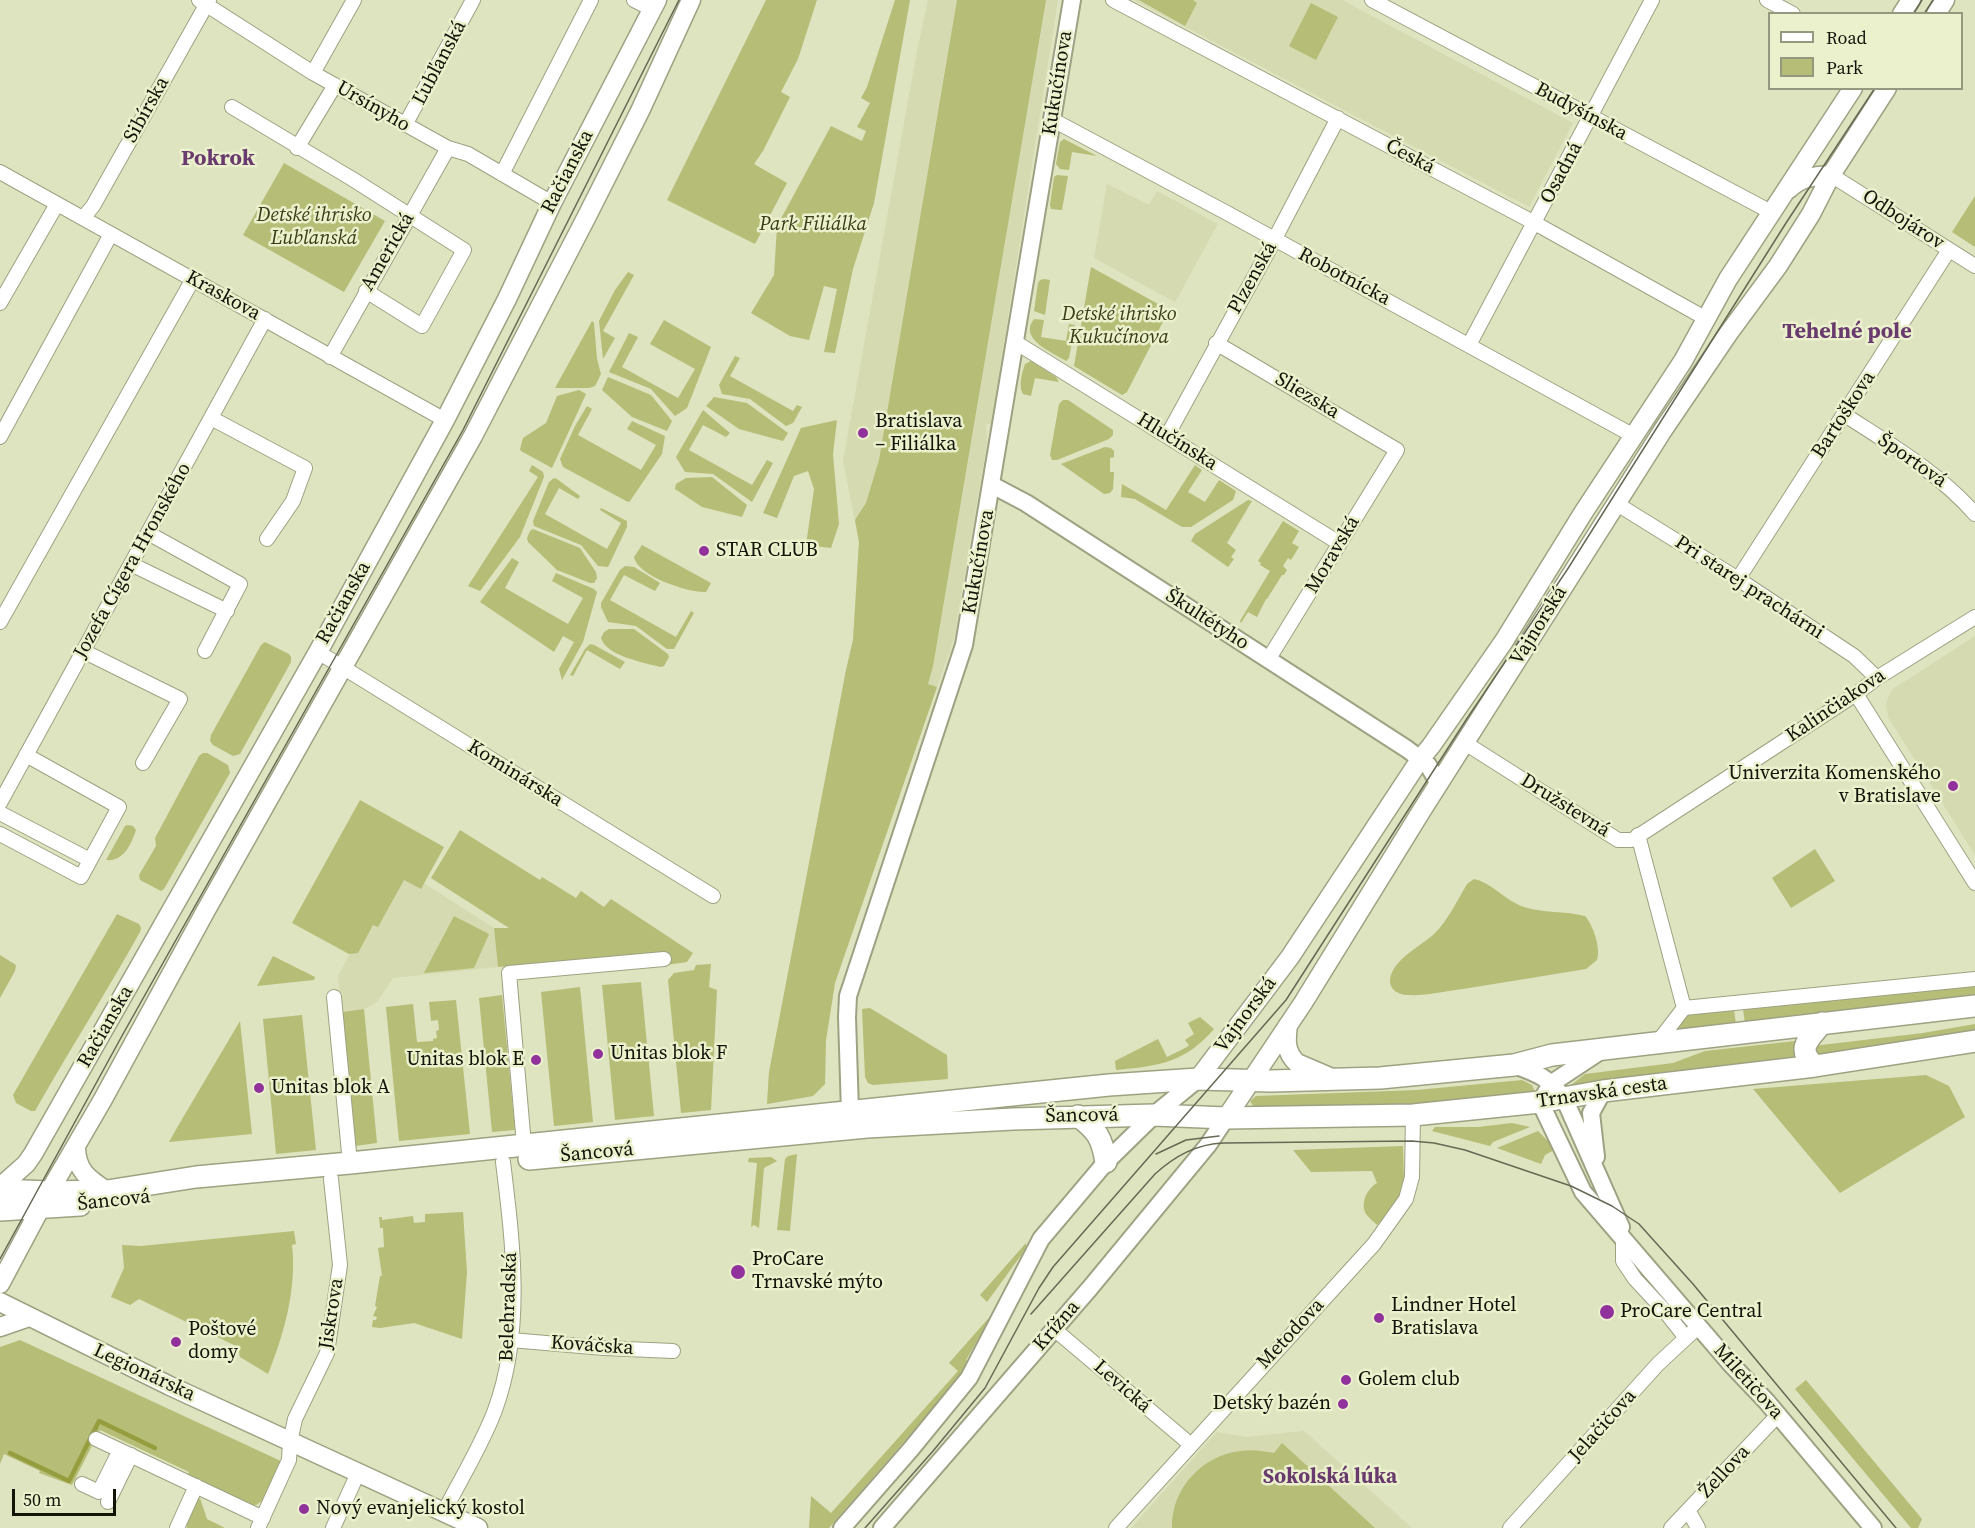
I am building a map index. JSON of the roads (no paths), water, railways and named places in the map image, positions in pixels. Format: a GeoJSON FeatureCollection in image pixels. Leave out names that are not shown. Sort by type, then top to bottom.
{"type":"FeatureCollection","features":[{"type":"Feature","properties":{"kind":"main road","name":"Račianska"},"geometry":{"type":"LineString","coordinates":[[0,1284],[478,425],[640,111],[691,0]]}},
{"type":"Feature","properties":{"kind":"main road","name":"Račianska"},"geometry":{"type":"LineString","coordinates":[[0,1189],[33,1154],[318,652],[445,420],[507,299],[552,203],[654,4]]}},
{"type":"Feature","properties":{"kind":"main road","name":"Vajnorská"},"geometry":{"type":"LineString","coordinates":[[1198,1079],[1290,957],[1421,758],[1504,641],[1583,513],[1683,361],[1705,318],[1771,212],[1852,90]]}},
{"type":"Feature","properties":{"kind":"main road","name":"Vajnorská"},"geometry":{"type":"LineString","coordinates":[[1226,1118],[1288,1025],[1664,429],[1728,334],[1778,266],[1811,214],[1831,175],[1886,90]]}},
{"type":"Feature","properties":{"kind":"main road"},"geometry":{"type":"LineString","coordinates":[[1817,141],[1820,159],[1831,175]]}},
{"type":"Feature","properties":{"kind":"main road","name":"Vajnorská"},"geometry":{"type":"LineString","coordinates":[[1782,195],[1798,180],[1831,175]]}},
{"type":"Feature","properties":{"kind":"main road"},"geometry":{"type":"LineString","coordinates":[[1252,1081],[1380,1078],[1514,1065],[1552,1055],[1975,1006]]}},
{"type":"Feature","properties":{"kind":"main road"},"geometry":{"type":"LineString","coordinates":[[1815,1066],[1806,1059],[1804,1051],[1807,1041],[1822,1023]]}},
{"type":"Feature","properties":{"kind":"main road"},"geometry":{"type":"LineString","coordinates":[[1288,1025],[1287,1046],[1293,1059],[1297,1063],[1336,1080]]}},
{"type":"Feature","properties":{"kind":"main road","name":"Trnavská cesta"},"geometry":{"type":"LineString","coordinates":[[1226,1118],[1413,1115],[1540,1102],[1558,1090],[1603,1091],[1815,1066],[1975,1041]]}},
{"type":"Feature","properties":{"kind":"main road","name":"Šancová"},"geometry":{"type":"LineString","coordinates":[[45,1200],[196,1177],[1087,1087],[1198,1079],[1252,1081]]}},
{"type":"Feature","properties":{"kind":"main road","name":"Šancová"},"geometry":{"type":"LineString","coordinates":[[45,1200],[118,1203],[190,1191],[867,1127],[1078,1116],[1154,1115],[1226,1118]]}},
{"type":"Feature","properties":{"kind":"main road"},"geometry":{"type":"LineString","coordinates":[[1078,1116],[1094,1128],[1103,1144],[1106,1162]]}},
{"type":"Feature","properties":{"kind":"main road"},"geometry":{"type":"LineString","coordinates":[[76,1148],[76,1160],[83,1174],[107,1191]]}},
{"type":"Feature","properties":{"kind":"main road"},"geometry":{"type":"LineString","coordinates":[[0,1189],[45,1200]]}},
{"type":"Feature","properties":{"kind":"main road"},"geometry":{"type":"LineString","coordinates":[[0,1210],[45,1200]]}},
{"type":"Feature","properties":{"kind":"main road","name":"Legionárska"},"geometry":{"type":"LineString","coordinates":[[0,1302],[290,1442],[478,1528]]}},
{"type":"Feature","properties":{"kind":"main road"},"geometry":{"type":"LineString","coordinates":[[0,1327],[29,1317]]}},
{"type":"Feature","properties":{"kind":"street"},"geometry":{"type":"LineString","coordinates":[[313,73],[354,0]]}},
{"type":"Feature","properties":{"kind":"street","name":"Ľubľanská"},"geometry":{"type":"LineString","coordinates":[[405,125],[473,0]]}},
{"type":"Feature","properties":{"kind":"street"},"geometry":{"type":"LineString","coordinates":[[502,174],[591,0]]}},
{"type":"Feature","properties":{"kind":"street"},"geometry":{"type":"LineString","coordinates":[[634,0],[654,4]]}},
{"type":"Feature","properties":{"kind":"street","name":"Kukučínova"},"geometry":{"type":"LineString","coordinates":[[849,1112],[847,1017],[849,990],[963,649],[1072,0]]}},
{"type":"Feature","properties":{"kind":"street","name":"Česká"},"geometry":{"type":"LineString","coordinates":[[1113,0],[1338,118],[1705,318]]}},
{"type":"Feature","properties":{"kind":"street","name":"Budyšínska"},"geometry":{"type":"LineString","coordinates":[[1372,0],[1394,5],[1592,117],[1771,212]]}},
{"type":"Feature","properties":{"kind":"street","name":"Osadná"},"geometry":{"type":"LineString","coordinates":[[1469,345],[1592,117],[1652,0]]}},
{"type":"Feature","properties":{"kind":"street"},"geometry":{"type":"LineString","coordinates":[[1768,0],[1789,12]]}},
{"type":"Feature","properties":{"kind":"street","name":"Ursínyho"},"geometry":{"type":"LineString","coordinates":[[205,2],[313,73],[448,148],[468,154],[552,203]]}},
{"type":"Feature","properties":{"kind":"street","name":"Sibírska"},"geometry":{"type":"LineString","coordinates":[[83,218],[93,206],[205,2]]}},
{"type":"Feature","properties":{"kind":"street"},"geometry":{"type":"LineString","coordinates":[[297,148],[335,85]]}},
{"type":"Feature","properties":{"kind":"street"},"geometry":{"type":"LineString","coordinates":[[232,107],[297,148],[354,180],[464,250],[422,326],[366,291]]}},
{"type":"Feature","properties":{"kind":"street","name":"Plzenská"},"geometry":{"type":"LineString","coordinates":[[1167,436],[1275,239],[1338,118]]}},
{"type":"Feature","properties":{"kind":"street","name":"Robotnícka"},"geometry":{"type":"LineString","coordinates":[[1053,120],[1634,436]]}},
{"type":"Feature","properties":{"kind":"street","name":"Americká"},"geometry":{"type":"LineString","coordinates":[[330,357],[448,148]]}},
{"type":"Feature","properties":{"kind":"street","name":"Kraskova"},"geometry":{"type":"LineString","coordinates":[[0,172],[445,420]]}},
{"type":"Feature","properties":{"kind":"street","name":"Odbojárov"},"geometry":{"type":"LineString","coordinates":[[1831,175],[1975,266]]}},
{"type":"Feature","properties":{"kind":"street"},"geometry":{"type":"LineString","coordinates":[[0,303],[57,204]]}},
{"type":"Feature","properties":{"kind":"street"},"geometry":{"type":"LineString","coordinates":[[0,437],[111,234]]}},
{"type":"Feature","properties":{"kind":"street","name":"Bartoškova"},"geometry":{"type":"LineString","coordinates":[[1738,579],[1949,250]]}},
{"type":"Feature","properties":{"kind":"street"},"geometry":{"type":"LineString","coordinates":[[0,622],[193,279]]}},
{"type":"Feature","properties":{"kind":"street","name":"Jozefa Cígera Hronského"},"geometry":{"type":"LineString","coordinates":[[0,803],[265,319]]}},
{"type":"Feature","properties":{"kind":"street","name":"Hlučínska"},"geometry":{"type":"LineString","coordinates":[[1015,342],[1339,543]]}},
{"type":"Feature","properties":{"kind":"street","name":"Sliezska"},"geometry":{"type":"LineString","coordinates":[[1216,343],[1397,450]]}},
{"type":"Feature","properties":{"kind":"street","name":"Športová"},"geometry":{"type":"LineString","coordinates":[[1845,415],[1936,475],[1954,490],[1975,513]]}},
{"type":"Feature","properties":{"kind":"street"},"geometry":{"type":"LineString","coordinates":[[211,418],[305,468],[292,501],[267,538]]}},
{"type":"Feature","properties":{"kind":"street","name":"Moravská"},"geometry":{"type":"LineString","coordinates":[[1268,660],[1397,450]]}},
{"type":"Feature","properties":{"kind":"street","name":"Škultétyho"},"geometry":{"type":"LineString","coordinates":[[992,485],[1026,503],[1421,758]]}},
{"type":"Feature","properties":{"kind":"street","name":"Pri starej prachárni"},"geometry":{"type":"LineString","coordinates":[[1617,504],[1738,579],[1854,656],[1877,678]]}},
{"type":"Feature","properties":{"kind":"street"},"geometry":{"type":"LineString","coordinates":[[148,533],[240,584],[205,651]]}},
{"type":"Feature","properties":{"kind":"street"},"geometry":{"type":"LineString","coordinates":[[131,564],[227,611]]}},
{"type":"Feature","properties":{"kind":"street","name":"Kalinčiakova"},"geometry":{"type":"LineString","coordinates":[[1638,836],[1975,616]]}},
{"type":"Feature","properties":{"kind":"street"},"geometry":{"type":"LineString","coordinates":[[83,651],[180,699],[143,763]]}},
{"type":"Feature","properties":{"kind":"street","name":"Kominárska"},"geometry":{"type":"LineString","coordinates":[[318,652],[713,896]]}},
{"type":"Feature","properties":{"kind":"street"},"geometry":{"type":"LineString","coordinates":[[1856,694],[1975,883]]}},
{"type":"Feature","properties":{"kind":"street","name":"Družstevná"},"geometry":{"type":"LineString","coordinates":[[1465,743],[1618,840],[1632,840],[1638,836],[1684,1008]]}},
{"type":"Feature","properties":{"kind":"street"},"geometry":{"type":"LineString","coordinates":[[0,834],[81,877],[119,807],[26,755]]}},
{"type":"Feature","properties":{"kind":"street"},"geometry":{"type":"LineString","coordinates":[[1421,758],[1433,771],[1439,784]]}},
{"type":"Feature","properties":{"kind":"street"},"geometry":{"type":"LineString","coordinates":[[0,813],[90,860]]}},
{"type":"Feature","properties":{"kind":"street"},"geometry":{"type":"LineString","coordinates":[[524,1145],[509,973],[664,960]]}},
{"type":"Feature","properties":{"kind":"street"},"geometry":{"type":"LineString","coordinates":[[1657,1043],[1684,1008],[1975,979]]}},
{"type":"Feature","properties":{"kind":"street"},"geometry":{"type":"LineString","coordinates":[[334,997],[350,1163]]}},
{"type":"Feature","properties":{"kind":"street"},"geometry":{"type":"LineString","coordinates":[[1514,1065],[1542,1076],[1558,1090],[1602,1049]]}},
{"type":"Feature","properties":{"kind":"street"},"geometry":{"type":"LineString","coordinates":[[842,1528],[969,1378],[1041,1239],[1106,1162],[1154,1115],[1198,1079]]}},
{"type":"Feature","properties":{"kind":"street","name":"Miletičova"},"geometry":{"type":"LineString","coordinates":[[1558,1090],[1620,1222],[1623,1237]]}},
{"type":"Feature","properties":{"kind":"street"},"geometry":{"type":"LineString","coordinates":[[1599,1178],[1590,1113],[1603,1091]]}},
{"type":"Feature","properties":{"kind":"street","name":"Miletičova"},"geometry":{"type":"LineString","coordinates":[[1540,1102],[1583,1192],[1623,1237],[1692,1332],[1778,1415],[1873,1528]]}},
{"type":"Feature","properties":{"kind":"street","name":"Metodova"},"geometry":{"type":"LineString","coordinates":[[1116,1528],[1264,1362],[1374,1244],[1406,1199],[1412,1177],[1413,1115]]}},
{"type":"Feature","properties":{"kind":"street","name":"Krížna"},"geometry":{"type":"LineString","coordinates":[[882,1528],[1054,1329],[1208,1145],[1226,1118]]}},
{"type":"Feature","properties":{"kind":"street","name":"Belehradská"},"geometry":{"type":"LineString","coordinates":[[444,1512],[494,1412],[504,1380],[511,1341],[514,1271],[502,1162]]}},
{"type":"Feature","properties":{"kind":"street","name":"Jiskrova"},"geometry":{"type":"LineString","coordinates":[[290,1442],[295,1419],[327,1353],[340,1265],[331,1179]]}},
{"type":"Feature","properties":{"kind":"street","name":"Levická"},"geometry":{"type":"LineString","coordinates":[[1054,1329],[1190,1444]]}},
{"type":"Feature","properties":{"kind":"street","name":"Jelačičova"},"geometry":{"type":"LineString","coordinates":[[1510,1528],[1659,1364],[1692,1332]]}},
{"type":"Feature","properties":{"kind":"street","name":"Kováčska"},"geometry":{"type":"LineString","coordinates":[[511,1341],[673,1351]]}},
{"type":"Feature","properties":{"kind":"street","name":"Žellova"},"geometry":{"type":"LineString","coordinates":[[1671,1528],[1778,1415]]}},
{"type":"Feature","properties":{"kind":"street"},"geometry":{"type":"LineString","coordinates":[[96,1439],[196,1486],[260,1523],[289,1460],[290,1442]]}},
{"type":"Feature","properties":{"kind":"street"},"geometry":{"type":"LineString","coordinates":[[82,1484],[99,1492],[116,1458],[131,1455]]}},
{"type":"Feature","properties":{"kind":"street"},"geometry":{"type":"LineString","coordinates":[[108,1502],[131,1455]]}},
{"type":"Feature","properties":{"kind":"street"},"geometry":{"type":"LineString","coordinates":[[333,1528],[358,1473]]}},
{"type":"Feature","properties":{"kind":"street"},"geometry":{"type":"LineString","coordinates":[[177,1528],[196,1486]]}},
{"type":"Feature","properties":{"kind":"street"},"geometry":{"type":"LineString","coordinates":[[1688,1510],[1698,1528]]}},
{"type":"Feature","properties":{"kind":"waterway"},"geometry":{"type":"LineString","coordinates":[[10,1453],[69,1481],[99,1421],[155,1448]]}},
{"type":"Feature","properties":{"kind":"tram line"},"geometry":{"type":"LineString","coordinates":[[0,1259],[123,1034],[463,430],[679,0]]}},
{"type":"Feature","properties":{"kind":"tram line"},"geometry":{"type":"LineString","coordinates":[[1914,12],[1922,0]]}},
{"type":"Feature","properties":{"kind":"tram line"},"geometry":{"type":"LineString","coordinates":[[1925,12],[1933,0]]}},
{"type":"Feature","properties":{"kind":"tram line"},"geometry":{"type":"LineString","coordinates":[[865,1528],[985,1388],[1039,1288],[1053,1267],[1286,1000],[1466,720],[1567,570],[1786,223],[1874,90]]}},
{"type":"Feature","properties":{"kind":"tram line"},"geometry":{"type":"LineString","coordinates":[[1156,1154],[1186,1140],[1219,1136]]}},
{"type":"Feature","properties":{"kind":"tram line"},"geometry":{"type":"LineString","coordinates":[[1031,1314],[1155,1174],[1170,1162],[1195,1149],[1224,1143],[1412,1141],[1465,1150],[1571,1186],[1612,1206],[1639,1224],[1693,1284],[1896,1528]]}},
{"type":"Feature","properties":{"kind":"place","name":"Bratislava – Filiálka"},"geometry":{"type":"Point","coordinates":[863,433]}},
{"type":"Feature","properties":{"kind":"place","name":"STAR CLUB"},"geometry":{"type":"Point","coordinates":[704,551]}},
{"type":"Feature","properties":{"kind":"place","name":"Univerzita Komenského v Bratislave"},"geometry":{"type":"Point","coordinates":[1953,786]}},
{"type":"Feature","properties":{"kind":"place","name":"Unitas blok F"},"geometry":{"type":"Point","coordinates":[598,1054]}},
{"type":"Feature","properties":{"kind":"place","name":"Unitas blok E"},"geometry":{"type":"Point","coordinates":[536,1060]}},
{"type":"Feature","properties":{"kind":"place","name":"Unitas blok A"},"geometry":{"type":"Point","coordinates":[259,1088]}},
{"type":"Feature","properties":{"kind":"place","name":"ProCare Trnavské mýto"},"geometry":{"type":"Point","coordinates":[738,1272]}},
{"type":"Feature","properties":{"kind":"place","name":"ProCare Central"},"geometry":{"type":"Point","coordinates":[1607,1312]}},
{"type":"Feature","properties":{"kind":"place","name":"Lindner Hotel Bratislava"},"geometry":{"type":"Point","coordinates":[1379,1318]}},
{"type":"Feature","properties":{"kind":"place","name":"Poštové domy"},"geometry":{"type":"Point","coordinates":[176,1342]}},
{"type":"Feature","properties":{"kind":"place","name":"Golem club"},"geometry":{"type":"Point","coordinates":[1346,1380]}},
{"type":"Feature","properties":{"kind":"place","name":"Detský bazén"},"geometry":{"type":"Point","coordinates":[1343,1404]}},
{"type":"Feature","properties":{"kind":"place","name":"Nový evanjelický kostol"},"geometry":{"type":"Point","coordinates":[304,1509]}},
{"type":"Feature","properties":{"kind":"district","name":"Pokrok"},"geometry":{"type":"Point","coordinates":[218,159]}},
{"type":"Feature","properties":{"kind":"district","name":"Tehelné pole"},"geometry":{"type":"Point","coordinates":[1847,332]}},
{"type":"Feature","properties":{"kind":"district","name":"Sokolská lúka"},"geometry":{"type":"Point","coordinates":[1330,1478]}},
{"type":"Feature","properties":{"kind":"park label","name":"Park Filiálka"},"geometry":{"type":"Point","coordinates":[813,225]}},
{"type":"Feature","properties":{"kind":"park label","name":"Detské ihrisko Ľubľanská"},"geometry":{"type":"Point","coordinates":[314,228]}},
{"type":"Feature","properties":{"kind":"park label","name":"Detské ihrisko Kukučínova"},"geometry":{"type":"Point","coordinates":[1119,326]}}]}
